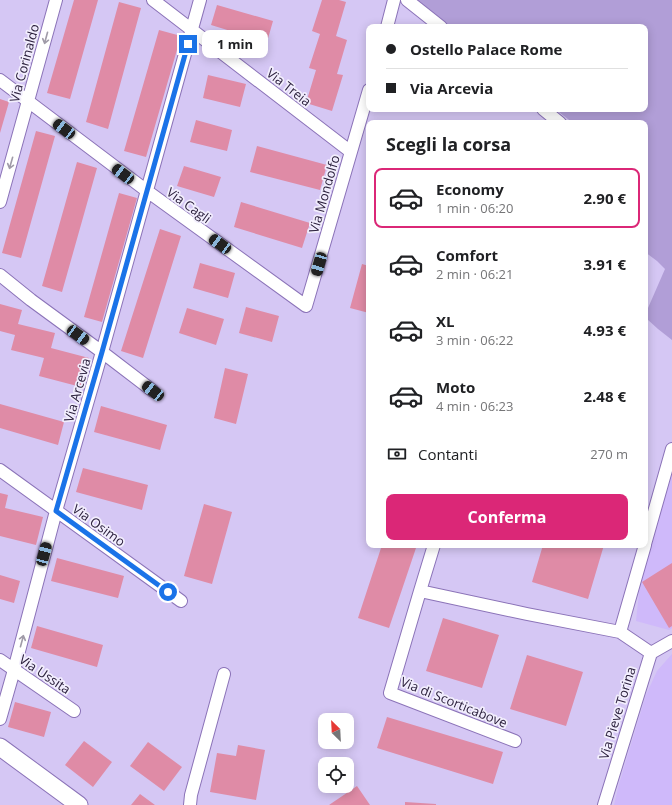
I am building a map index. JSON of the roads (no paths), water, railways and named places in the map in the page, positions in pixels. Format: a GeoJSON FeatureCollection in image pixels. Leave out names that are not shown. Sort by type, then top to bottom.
{"type":"FeatureCollection","features":[{"type":"Feature","properties":{"kind":"street","name":"Via Corinaldo"},"geometry":{"type":"LineString","coordinates":[[0,202],[56,0]]}},
{"type":"Feature","properties":{"kind":"street","name":"Via Treia"},"geometry":{"type":"LineString","coordinates":[[153,0],[351,152]]}},
{"type":"Feature","properties":{"kind":"street","name":"Via Arcevia"},"geometry":{"type":"LineString","coordinates":[[0,719],[56,511],[200,0]]}},
{"type":"Feature","properties":{"kind":"street"},"geometry":{"type":"LineString","coordinates":[[388,24],[394,0]]}},
{"type":"Feature","properties":{"kind":"street"},"geometry":{"type":"LineString","coordinates":[[407,0],[437,24]]}},
{"type":"Feature","properties":{"kind":"street","name":"Via Cagli"},"geometry":{"type":"LineString","coordinates":[[0,80],[147,191],[306,306]]}},
{"type":"Feature","properties":{"kind":"street","name":"Via Mondolfo"},"geometry":{"type":"LineString","coordinates":[[306,306],[366,100]]}},
{"type":"Feature","properties":{"kind":"street"},"geometry":{"type":"LineString","coordinates":[[546,112],[556,120]]}},
{"type":"Feature","properties":{"kind":"street"},"geometry":{"type":"LineString","coordinates":[[0,275],[30,300],[153,391]]}},
{"type":"Feature","properties":{"kind":"street"},"geometry":{"type":"LineString","coordinates":[[648,534],[672,449]]}},
{"type":"Feature","properties":{"kind":"street","name":"Via Osimo"},"geometry":{"type":"LineString","coordinates":[[0,470],[181,601]]}},
{"type":"Feature","properties":{"kind":"street","name":"Via di Scorticabove"},"geometry":{"type":"LineString","coordinates":[[433,548],[390,693],[515,741]]}},
{"type":"Feature","properties":{"kind":"street"},"geometry":{"type":"LineString","coordinates":[[620,632],[644,548]]}},
{"type":"Feature","properties":{"kind":"street"},"geometry":{"type":"LineString","coordinates":[[420,591],[620,632],[651,653],[672,641]]}},
{"type":"Feature","properties":{"kind":"street","name":"Via Pieve Torina"},"geometry":{"type":"LineString","coordinates":[[604,805],[651,653]]}},
{"type":"Feature","properties":{"kind":"street","name":"Via Ussita"},"geometry":{"type":"LineString","coordinates":[[0,660],[74,711]]}},
{"type":"Feature","properties":{"kind":"street"},"geometry":{"type":"LineString","coordinates":[[190,805],[191,795],[224,674]]}},
{"type":"Feature","properties":{"kind":"street"},"geometry":{"type":"LineString","coordinates":[[0,747],[79,805]]}}]}
